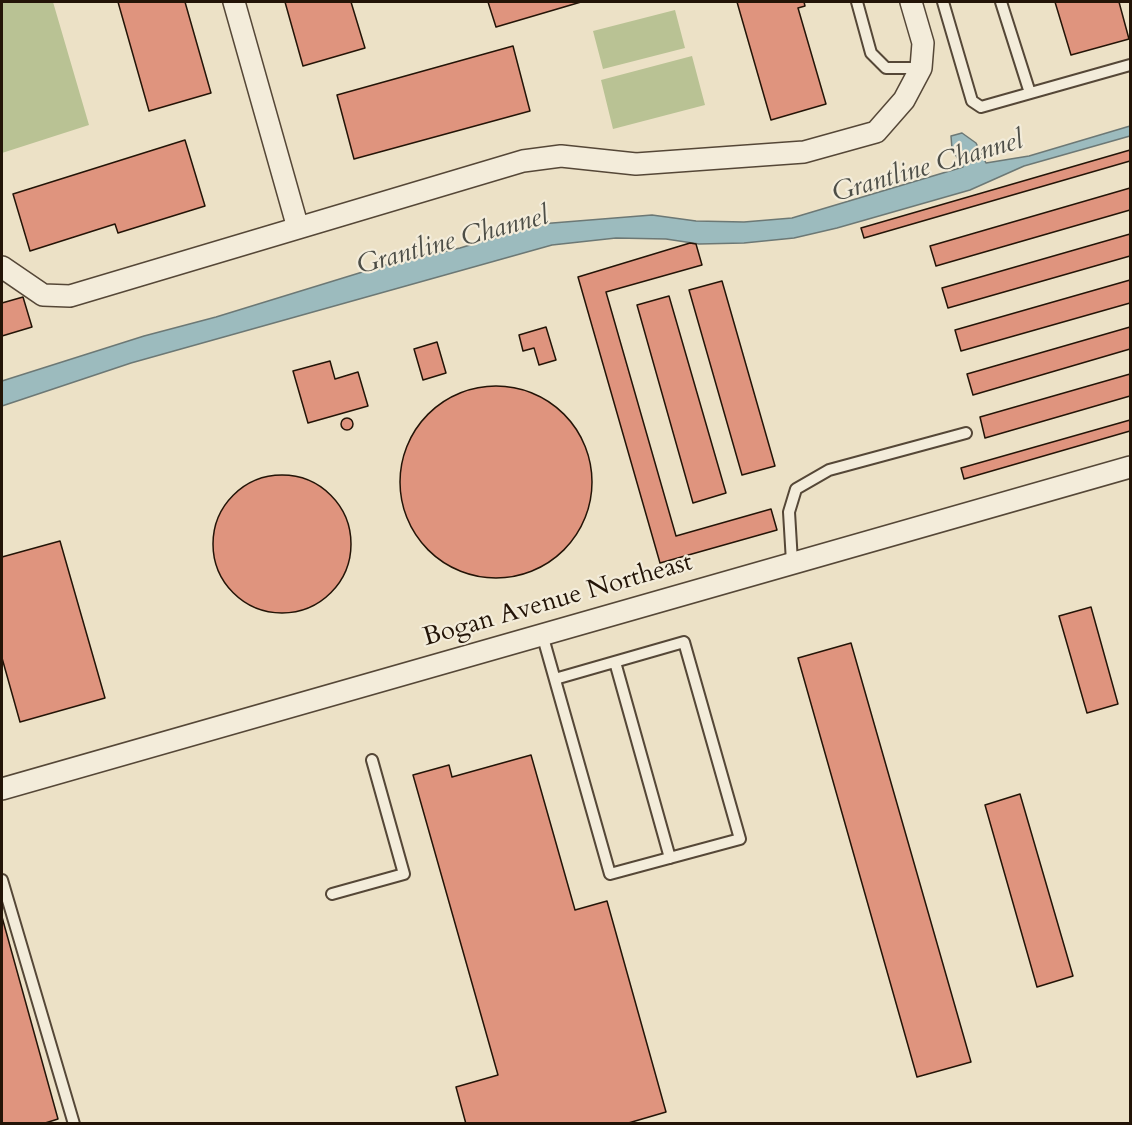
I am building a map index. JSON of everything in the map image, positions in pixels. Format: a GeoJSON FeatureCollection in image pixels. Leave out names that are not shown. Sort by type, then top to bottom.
{"type":"FeatureCollection","features":[{"type":"Feature","properties":{"kind":"street"},"geometry":{"type":"LineString","coordinates":[[234,2],[298,228]]}},
{"type":"Feature","properties":{"kind":"street"},"geometry":{"type":"LineString","coordinates":[[2,267],[44,295],[70,297],[523,161],[561,156],[636,164],[804,152],[876,132],[904,100],[921,68],[923,43],[911,2]]}},
{"type":"Feature","properties":{"kind":"street","name":"Bogan Avenue Northeast"},"geometry":{"type":"LineString","coordinates":[[2,789],[1131,467]]}},
{"type":"Feature","properties":{"kind":"lane"},"geometry":{"type":"LineString","coordinates":[[857,2],[871,53],[886,68],[921,68]]}},
{"type":"Feature","properties":{"kind":"lane"},"geometry":{"type":"LineString","coordinates":[[943,2],[972,101],[981,107],[1131,65]]}},
{"type":"Feature","properties":{"kind":"lane"},"geometry":{"type":"LineString","coordinates":[[1001,2],[1030,93]]}},
{"type":"Feature","properties":{"kind":"lane"},"geometry":{"type":"LineString","coordinates":[[792,562],[789,512],[796,489],[829,470],[966,433]]}},
{"type":"Feature","properties":{"kind":"lane"},"geometry":{"type":"LineString","coordinates":[[542,634],[610,874],[740,839],[684,642],[555,679]]}},
{"type":"Feature","properties":{"kind":"lane"},"geometry":{"type":"LineString","coordinates":[[615,662],[670,858]]}},
{"type":"Feature","properties":{"kind":"lane"},"geometry":{"type":"LineString","coordinates":[[332,894],[404,874],[372,760]]}},
{"type":"Feature","properties":{"kind":"lane"},"geometry":{"type":"LineString","coordinates":[[2,880],[74,1124]]}},
{"type":"Feature","properties":{"kind":"green space"},"geometry":{"type":"Polygon","coordinates":[[[2,2],[53,2],[89,125],[2,153],[2,2]]]}},
{"type":"Feature","properties":{"kind":"green space"},"geometry":{"type":"Polygon","coordinates":[[[675,10],[685,48],[603,69],[593,31],[675,10]]]}},
{"type":"Feature","properties":{"kind":"green space"},"geometry":{"type":"Polygon","coordinates":[[[692,56],[705,105],[613,129],[601,80],[692,56]]]}},
{"type":"Feature","properties":{"kind":"water"},"geometry":{"type":"Polygon","coordinates":[[[1130,126],[1130,136],[1024,166],[970,190],[837,228],[794,238],[744,243],[699,244],[666,239],[616,238],[552,245],[131,363],[2,406],[2,381],[144,336],[216,317],[395,262],[460,248],[540,224],[652,215],[696,221],[744,222],[792,218],[963,167],[952,149],[951,136],[962,133],[976,143],[986,163],[1029,156],[1130,126]]]}},
{"type":"Feature","properties":{"kind":"building"},"geometry":{"type":"Polygon","coordinates":[[[118,2],[185,2],[211,93],[149,111],[118,2]]]}},
{"type":"Feature","properties":{"kind":"building"},"geometry":{"type":"Polygon","coordinates":[[[285,2],[351,2],[365,48],[303,66],[285,2]]]}},
{"type":"Feature","properties":{"kind":"building"},"geometry":{"type":"Polygon","coordinates":[[[488,2],[581,2],[496,27],[488,2]]]}},
{"type":"Feature","properties":{"kind":"building"},"geometry":{"type":"Polygon","coordinates":[[[737,2],[804,2],[805,6],[798,8],[826,104],[771,120],[737,2]]]}},
{"type":"Feature","properties":{"kind":"building"},"geometry":{"type":"Polygon","coordinates":[[[1055,2],[1119,2],[1129,39],[1071,55],[1055,2]]]}},
{"type":"Feature","properties":{"kind":"building"},"geometry":{"type":"Polygon","coordinates":[[[513,46],[530,111],[354,159],[337,95],[513,46]]]}},
{"type":"Feature","properties":{"kind":"building"},"geometry":{"type":"Polygon","coordinates":[[[185,140],[205,206],[118,233],[115,224],[30,251],[13,194],[185,140]]]}},
{"type":"Feature","properties":{"kind":"building"},"geometry":{"type":"Polygon","coordinates":[[[1130,150],[1130,161],[864,238],[861,228],[1130,150]]]}},
{"type":"Feature","properties":{"kind":"building"},"geometry":{"type":"Polygon","coordinates":[[[1130,188],[1130,210],[936,266],[930,246],[1130,188]]]}},
{"type":"Feature","properties":{"kind":"building"},"geometry":{"type":"Polygon","coordinates":[[[1130,234],[1130,256],[948,308],[942,288],[1130,234]]]}},
{"type":"Feature","properties":{"kind":"building"},"geometry":{"type":"Polygon","coordinates":[[[690,243],[696,244],[702,265],[606,292],[676,536],[771,509],[777,530],[660,563],[578,277],[690,243]]]}},
{"type":"Feature","properties":{"kind":"building"},"geometry":{"type":"Polygon","coordinates":[[[1130,280],[1130,303],[961,351],[955,330],[1130,280]]]}},
{"type":"Feature","properties":{"kind":"building"},"geometry":{"type":"Polygon","coordinates":[[[722,281],[775,466],[742,475],[689,290],[722,281]]]}},
{"type":"Feature","properties":{"kind":"building"},"geometry":{"type":"Polygon","coordinates":[[[669,296],[726,493],[693,503],[637,305],[669,296]]]}},
{"type":"Feature","properties":{"kind":"building"},"geometry":{"type":"Polygon","coordinates":[[[23,297],[32,327],[2,336],[2,303],[23,297]]]}},
{"type":"Feature","properties":{"kind":"building"},"geometry":{"type":"Polygon","coordinates":[[[546,327],[556,360],[539,365],[534,348],[523,351],[519,335],[546,327]]]}},
{"type":"Feature","properties":{"kind":"building"},"geometry":{"type":"Polygon","coordinates":[[[1130,327],[1130,349],[973,395],[967,374],[1130,327]]]}},
{"type":"Feature","properties":{"kind":"building"},"geometry":{"type":"Polygon","coordinates":[[[437,342],[446,373],[423,380],[414,349],[437,342]]]}},
{"type":"Feature","properties":{"kind":"building"},"geometry":{"type":"Polygon","coordinates":[[[330,361],[335,379],[358,372],[368,406],[308,423],[293,371],[330,361]]]}},
{"type":"Feature","properties":{"kind":"building"},"geometry":{"type":"Polygon","coordinates":[[[1130,374],[1130,396],[985,438],[980,417],[1130,374]]]}},
{"type":"Feature","properties":{"kind":"building"},"geometry":{"type":"Polygon","coordinates":[[[487,386],[505,386],[533,393],[564,414],[585,445],[592,482],[585,519],[564,550],[533,571],[505,578],[487,578],[451,567],[422,543],[411,527],[404,510],[400,491],[400,473],[411,437],[435,408],[451,397],[468,390],[487,386]]]}},
{"type":"Feature","properties":{"kind":"building"},"geometry":{"type":"Polygon","coordinates":[[[349,418],[353,424],[349,430],[345,430],[341,422],[349,418]]]}},
{"type":"Feature","properties":{"kind":"building"},"geometry":{"type":"Polygon","coordinates":[[[1130,420],[1130,431],[964,479],[961,468],[1130,420]]]}},
{"type":"Feature","properties":{"kind":"building"},"geometry":{"type":"Polygon","coordinates":[[[282,475],[308,481],[331,495],[345,518],[351,544],[345,570],[331,593],[308,607],[282,613],[256,607],[233,593],[219,570],[213,544],[219,518],[233,495],[256,481],[282,475]]]}},
{"type":"Feature","properties":{"kind":"building"},"geometry":{"type":"Polygon","coordinates":[[[60,541],[105,698],[20,722],[2,658],[2,557],[60,541]]]}},
{"type":"Feature","properties":{"kind":"building"},"geometry":{"type":"Polygon","coordinates":[[[1091,607],[1118,704],[1087,713],[1059,616],[1091,607]]]}},
{"type":"Feature","properties":{"kind":"building"},"geometry":{"type":"Polygon","coordinates":[[[851,643],[971,1062],[917,1077],[798,658],[851,643]]]}},
{"type":"Feature","properties":{"kind":"building"},"geometry":{"type":"Polygon","coordinates":[[[531,755],[575,910],[607,901],[666,1112],[625,1124],[466,1124],[456,1087],[498,1075],[413,775],[449,765],[452,777],[531,755]]]}},
{"type":"Feature","properties":{"kind":"building"},"geometry":{"type":"Polygon","coordinates":[[[1020,794],[1073,976],[1037,987],[985,805],[1020,794]]]}},
{"type":"Feature","properties":{"kind":"building"},"geometry":{"type":"Polygon","coordinates":[[[2,917],[58,1119],[42,1124],[2,1124],[2,917]]]}},
{"type":"Feature","properties":{"kind":"water label","name":"Grantline Channel"},"geometry":{"type":"Point","coordinates":[928,168]}},
{"type":"Feature","properties":{"kind":"water label","name":"Grantline Channel"},"geometry":{"type":"Point","coordinates":[453,242]}}]}
